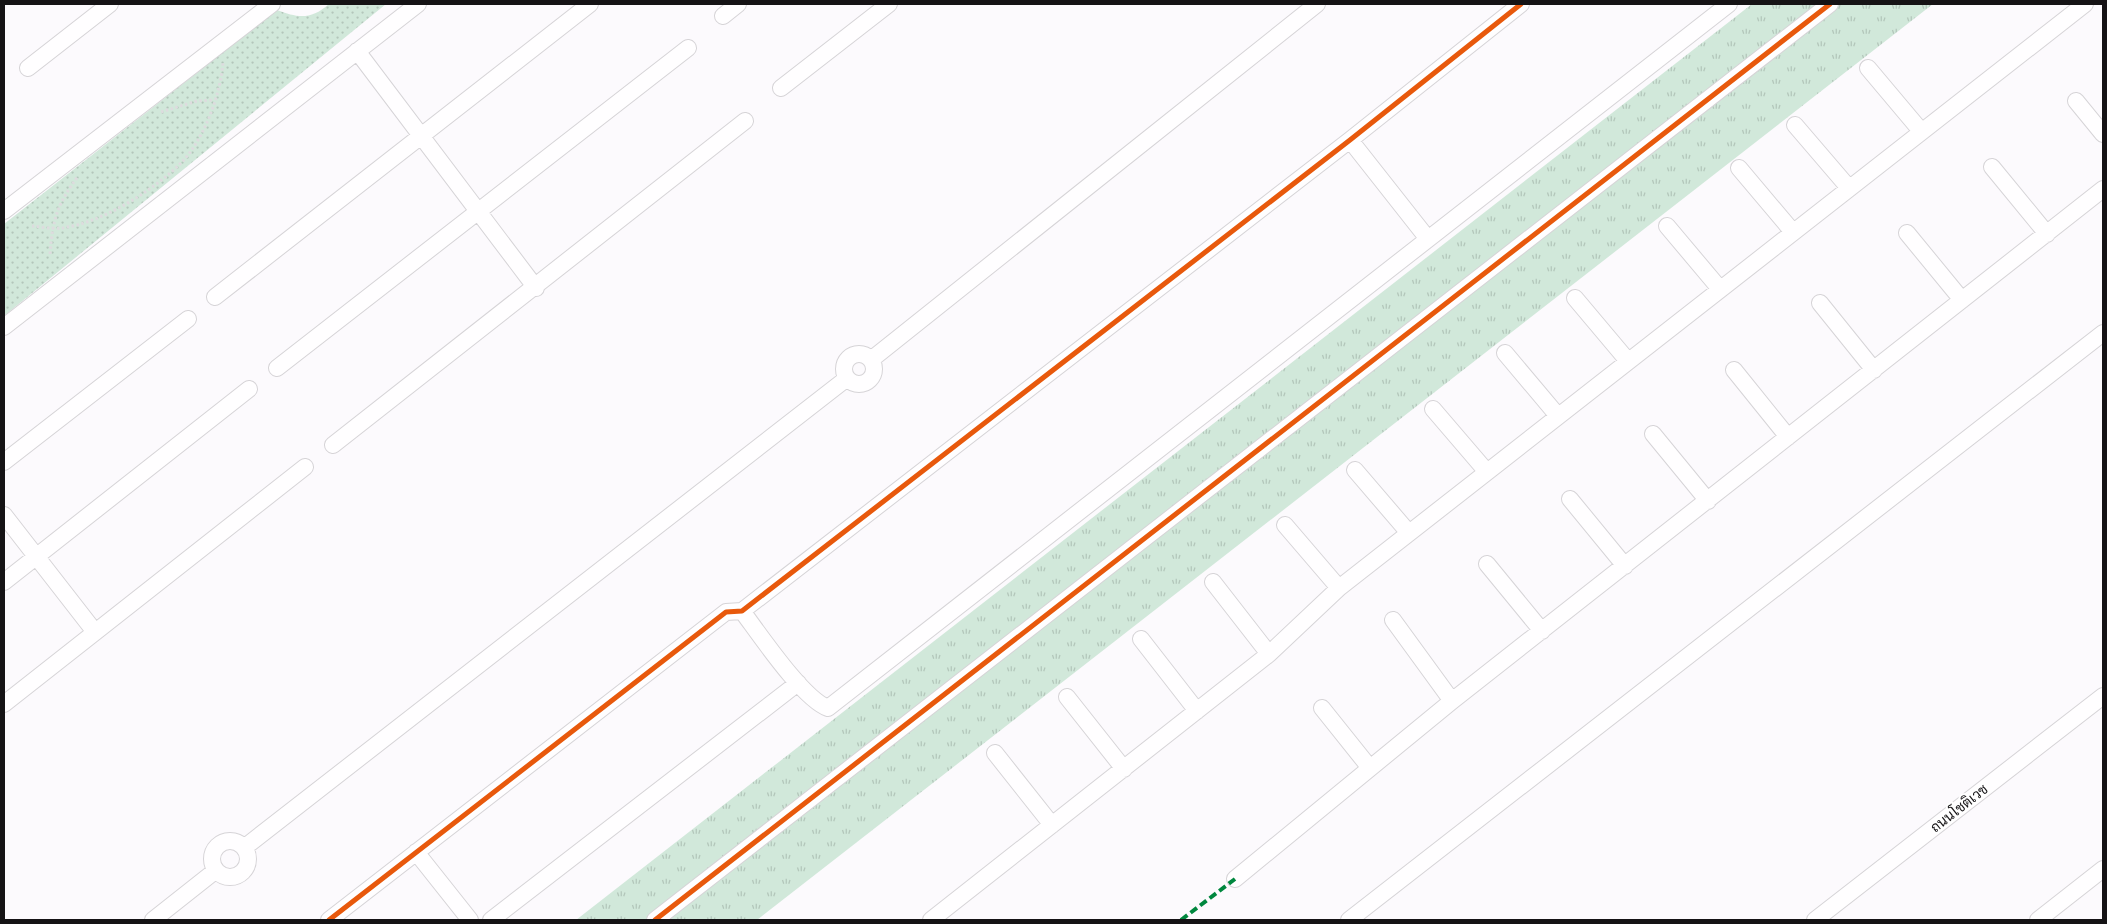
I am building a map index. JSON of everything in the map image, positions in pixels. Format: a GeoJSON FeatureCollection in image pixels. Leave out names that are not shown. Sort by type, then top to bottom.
{"type":"FeatureCollection","features":[{"type":"Feature","properties":{"kind":"street"},"geometry":{"type":"LineString","coordinates":[[28,68],[110,4]]}},
{"type":"Feature","properties":{"kind":"street"},"geometry":{"type":"LineString","coordinates":[[4,211],[272,4]]}},
{"type":"Feature","properties":{"kind":"street"},"geometry":{"type":"LineString","coordinates":[[4,327],[418,4]]}},
{"type":"Feature","properties":{"kind":"street"},"geometry":{"type":"LineString","coordinates":[[215,297],[590,4]]}},
{"type":"Feature","properties":{"kind":"street"},"geometry":{"type":"LineString","coordinates":[[723,16],[738,4]]}},
{"type":"Feature","properties":{"kind":"street"},"geometry":{"type":"LineString","coordinates":[[781,88],[889,4]]}},
{"type":"Feature","properties":{"kind":"street"},"geometry":{"type":"LineString","coordinates":[[872,359],[1316,4]]}},
{"type":"Feature","properties":{"kind":"street"},"geometry":{"type":"LineString","coordinates":[[329,920],[726,612],[742,611],[1350,140],[1521,4]]}},
{"type":"Feature","properties":{"kind":"street"},"geometry":{"type":"LineString","coordinates":[[742,611],[798,682],[818,704],[828,708],[1729,4]]}},
{"type":"Feature","properties":{"kind":"street"},"geometry":{"type":"LineString","coordinates":[[655,920],[1830,4]]}},
{"type":"Feature","properties":{"kind":"street"},"geometry":{"type":"LineString","coordinates":[[931,920],[1269,654],[1339,588],[1408,533],[2082,5]]}},
{"type":"Feature","properties":{"kind":"street"},"geometry":{"type":"LineString","coordinates":[[277,368],[688,48]]}},
{"type":"Feature","properties":{"kind":"street"},"geometry":{"type":"LineString","coordinates":[[357,51],[536,288]]}},
{"type":"Feature","properties":{"kind":"street"},"geometry":{"type":"LineString","coordinates":[[1868,68],[1921,131]]}},
{"type":"Feature","properties":{"kind":"street"},"geometry":{"type":"LineString","coordinates":[[2076,101],[2103,134]]}},
{"type":"Feature","properties":{"kind":"street"},"geometry":{"type":"LineString","coordinates":[[332,445],[536,288],[745,121]]}},
{"type":"Feature","properties":{"kind":"street"},"geometry":{"type":"LineString","coordinates":[[1795,125],[1849,188]]}},
{"type":"Feature","properties":{"kind":"street"},"geometry":{"type":"LineString","coordinates":[[1350,140],[1428,239]]}},
{"type":"Feature","properties":{"kind":"street"},"geometry":{"type":"LineString","coordinates":[[1992,167],[2047,234]]}},
{"type":"Feature","properties":{"kind":"street"},"geometry":{"type":"LineString","coordinates":[[1739,168],[1793,232]]}},
{"type":"Feature","properties":{"kind":"street"},"geometry":{"type":"LineString","coordinates":[[1235,879],[1452,701],[2103,189]]}},
{"type":"Feature","properties":{"kind":"street"},"geometry":{"type":"LineString","coordinates":[[1666,226],[1720,289]]}},
{"type":"Feature","properties":{"kind":"street"},"geometry":{"type":"LineString","coordinates":[[1907,233],[1962,300]]}},
{"type":"Feature","properties":{"kind":"street"},"geometry":{"type":"LineString","coordinates":[[1574,298],[1628,361]]}},
{"type":"Feature","properties":{"kind":"street"},"geometry":{"type":"LineString","coordinates":[[1820,302],[1874,370]]}},
{"type":"Feature","properties":{"kind":"street"},"geometry":{"type":"LineString","coordinates":[[4,462],[188,318]]}},
{"type":"Feature","properties":{"kind":"street"},"geometry":{"type":"LineString","coordinates":[[1349,920],[2103,333]]}},
{"type":"Feature","properties":{"kind":"street"},"geometry":{"type":"LineString","coordinates":[[861,352],[872,359],[875,371],[869,382],[857,385],[846,379],[843,367],[849,356],[861,352]]}},
{"type":"Feature","properties":{"kind":"street"},"geometry":{"type":"LineString","coordinates":[[1505,353],[1558,416]]}},
{"type":"Feature","properties":{"kind":"street"},"geometry":{"type":"LineString","coordinates":[[1734,370],[1788,437]]}},
{"type":"Feature","properties":{"kind":"street"},"geometry":{"type":"LineString","coordinates":[[245,847],[846,379]]}},
{"type":"Feature","properties":{"kind":"street"},"geometry":{"type":"LineString","coordinates":[[4,582],[248,389]]}},
{"type":"Feature","properties":{"kind":"street"},"geometry":{"type":"LineString","coordinates":[[1433,409],[1487,472]]}},
{"type":"Feature","properties":{"kind":"street"},"geometry":{"type":"LineString","coordinates":[[1653,434],[1708,501]]}},
{"type":"Feature","properties":{"kind":"street"},"geometry":{"type":"LineString","coordinates":[[4,704],[305,467]]}},
{"type":"Feature","properties":{"kind":"street"},"geometry":{"type":"LineString","coordinates":[[1355,470],[1408,533]]}},
{"type":"Feature","properties":{"kind":"street"},"geometry":{"type":"LineString","coordinates":[[1570,499],[1625,566]]}},
{"type":"Feature","properties":{"kind":"street"},"geometry":{"type":"LineString","coordinates":[[4,515],[95,632]]}},
{"type":"Feature","properties":{"kind":"street"},"geometry":{"type":"LineString","coordinates":[[1285,525],[1339,588]]}},
{"type":"Feature","properties":{"kind":"street"},"geometry":{"type":"LineString","coordinates":[[1487,564],[1542,631]]}},
{"type":"Feature","properties":{"kind":"street"},"geometry":{"type":"LineString","coordinates":[[1212,582],[1269,654]]}},
{"type":"Feature","properties":{"kind":"street"},"geometry":{"type":"LineString","coordinates":[[1393,620],[1452,701]]}},
{"type":"Feature","properties":{"kind":"street"},"geometry":{"type":"LineString","coordinates":[[1141,639],[1197,711]]}},
{"type":"Feature","properties":{"kind":"street"},"geometry":{"type":"LineString","coordinates":[[491,920],[798,682]]}},
{"type":"Feature","properties":{"kind":"street","name":"ถนนโชติเวช"},"geometry":{"type":"LineString","coordinates":[[1815,920],[2103,696]]}},
{"type":"Feature","properties":{"kind":"street"},"geometry":{"type":"LineString","coordinates":[[1067,697],[1124,769]]}},
{"type":"Feature","properties":{"kind":"street"},"geometry":{"type":"LineString","coordinates":[[1322,708],[1370,768]]}},
{"type":"Feature","properties":{"kind":"street"},"geometry":{"type":"LineString","coordinates":[[995,753],[1052,825]]}},
{"type":"Feature","properties":{"kind":"street"},"geometry":{"type":"LineString","coordinates":[[232,840],[245,847],[249,861],[242,874],[228,878],[215,871],[210,857],[218,844],[232,840]]}},
{"type":"Feature","properties":{"kind":"street"},"geometry":{"type":"LineString","coordinates":[[416,852],[470,920]]}},
{"type":"Feature","properties":{"kind":"street"},"geometry":{"type":"LineString","coordinates":[[2038,920],[2103,870]]}},
{"type":"Feature","properties":{"kind":"street"},"geometry":{"type":"LineString","coordinates":[[152,920],[215,871]]}},
{"type":"Feature","properties":{"kind":"path"},"geometry":{"type":"LineString","coordinates":[[32,226],[61,228],[91,221],[135,199],[182,162],[204,129],[222,80],[224,41]]}},
{"type":"Feature","properties":{"kind":"path"},"geometry":{"type":"LineString","coordinates":[[155,114],[197,101],[214,100]]}},
{"type":"Feature","properties":{"kind":"path"},"geometry":{"type":"LineString","coordinates":[[50,254],[52,228],[60,202],[82,170]]}},
{"type":"Feature","properties":{"kind":"green space"},"geometry":{"type":"Polygon","coordinates":[[[329,4],[386,4],[4,316],[4,224],[277,10],[291,15],[304,16],[316,13],[329,4]]]}},
{"type":"Feature","properties":{"kind":"green space"},"geometry":{"type":"Polygon","coordinates":[[[1752,4],[1933,4],[757,920],[576,920],[1752,4]]]}},
{"type":"Feature","properties":{"kind":"marked path"},"geometry":{"type":"LineString","coordinates":[[1181,920],[1235,879]]}},
{"type":"Feature","properties":{"kind":"cycle path"},"geometry":{"type":"LineString","coordinates":[[329,920],[726,612],[742,611],[1350,140],[1521,4]]}},
{"type":"Feature","properties":{"kind":"cycle path"},"geometry":{"type":"LineString","coordinates":[[655,920],[1830,4]]}}]}
